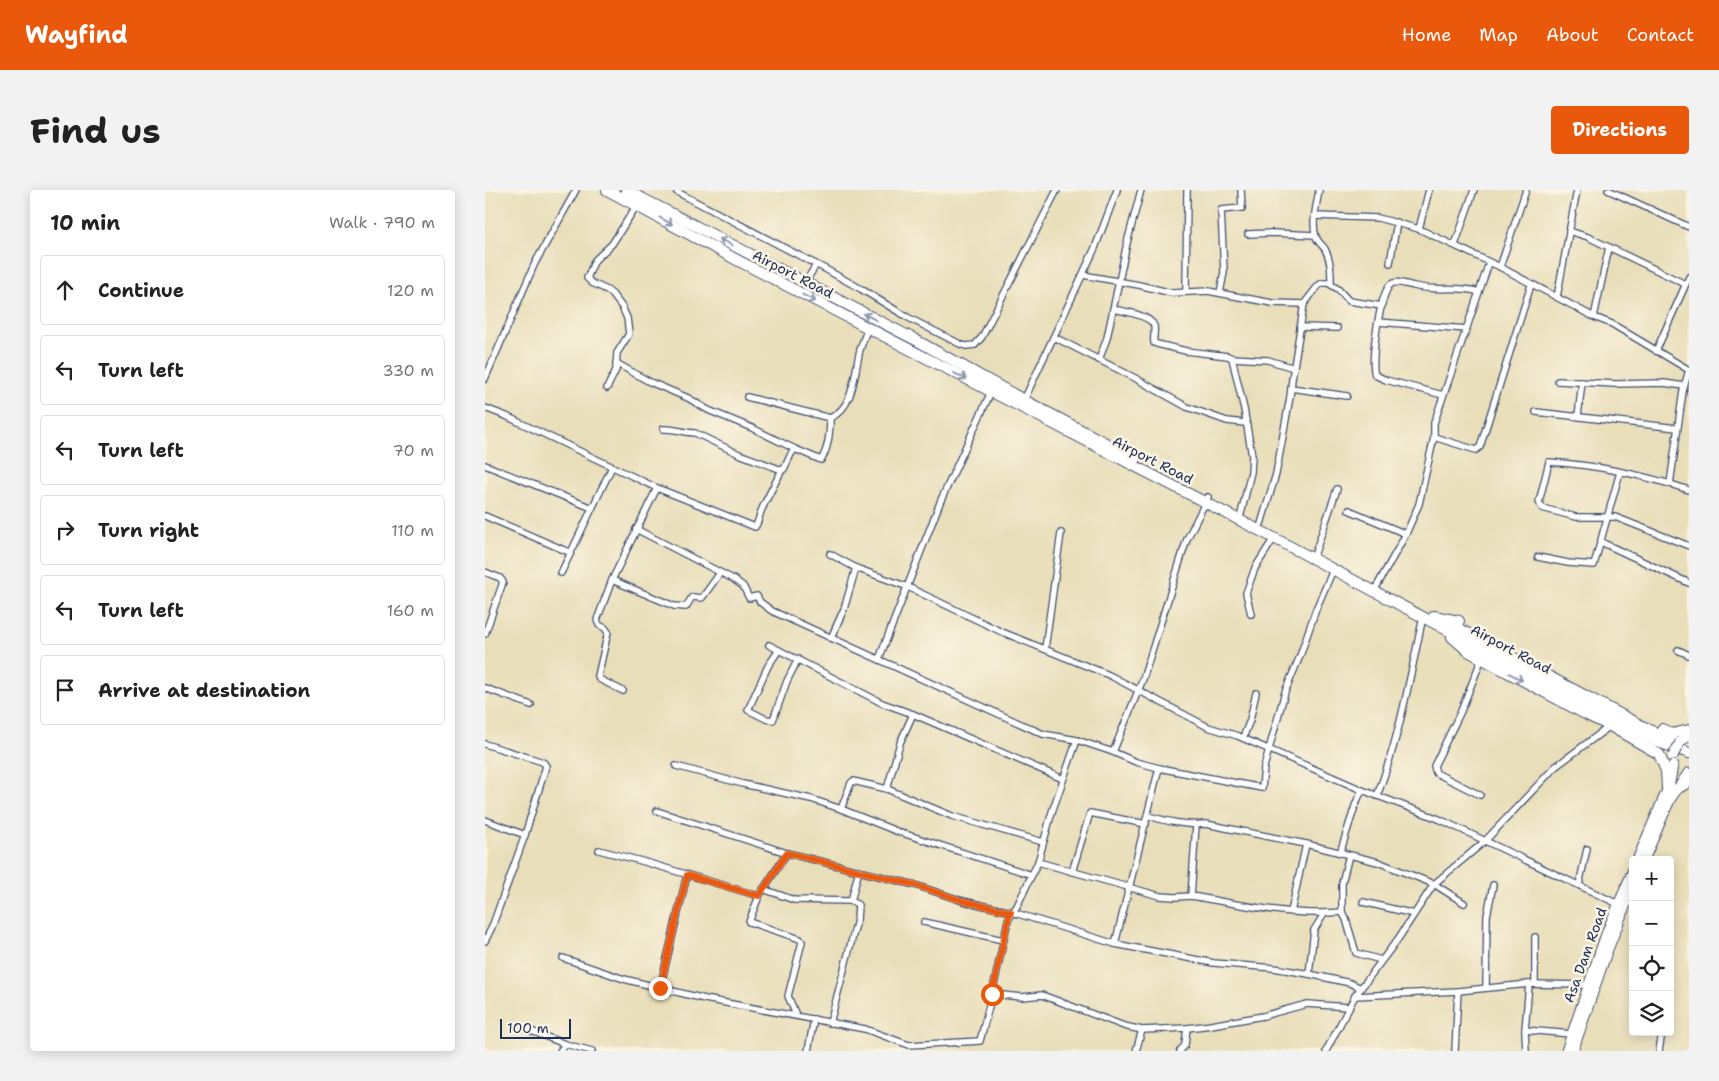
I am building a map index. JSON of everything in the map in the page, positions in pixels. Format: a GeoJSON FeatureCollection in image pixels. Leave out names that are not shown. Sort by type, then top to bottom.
{"type":"FeatureCollection","features":[{"type":"Feature","properties":{"kind":"highway","name":"Airport Road"},"geometry":{"type":"LineString","coordinates":[[607,190],[868,328],[917,349],[1023,400],[1333,570],[1430,618],[1658,742],[1688,752]]}},
{"type":"Feature","properties":{"kind":"highway","name":"Airport Road"},"geometry":{"type":"LineString","coordinates":[[626,190],[914,339],[917,349],[991,392],[1206,500],[1261,524],[1377,586],[1430,618]]}},
{"type":"Feature","properties":{"kind":"highway"},"geometry":{"type":"LineString","coordinates":[[1430,618],[1468,651],[1673,760]]}},
{"type":"Feature","properties":{"kind":"highway"},"geometry":{"type":"LineString","coordinates":[[1430,618],[1458,620],[1684,739]]}},
{"type":"Feature","properties":{"kind":"highway"},"geometry":{"type":"LineString","coordinates":[[1672,734],[1689,730]]}},
{"type":"Feature","properties":{"kind":"highway"},"geometry":{"type":"LineString","coordinates":[[1659,754],[1671,790],[1689,782]]}},
{"type":"Feature","properties":{"kind":"main road"},"geometry":{"type":"LineString","coordinates":[[1646,856],[1671,790],[1673,760],[1684,739]]}},
{"type":"Feature","properties":{"kind":"main road"},"geometry":{"type":"LineString","coordinates":[[1673,760],[1681,772],[1689,773]]}},
{"type":"Feature","properties":{"kind":"main road"},"geometry":{"type":"LineString","coordinates":[[1639,856],[1671,790],[1689,773]]}},
{"type":"Feature","properties":{"kind":"main road","name":"Asa Dam Road"},"geometry":{"type":"LineString","coordinates":[[1567,1051],[1618,904],[1629,879]]}},
{"type":"Feature","properties":{"kind":"main road","name":"Asa Dam Road"},"geometry":{"type":"LineString","coordinates":[[1573,1051],[1607,952],[1629,896]]}},
{"type":"Feature","properties":{"kind":"street"},"geometry":{"type":"LineString","coordinates":[[485,379],[535,263],[576,190]]}},
{"type":"Feature","properties":{"kind":"street"},"geometry":{"type":"LineString","coordinates":[[677,192],[861,289],[907,317],[961,344],[971,347],[982,337],[1057,190]]}},
{"type":"Feature","properties":{"kind":"street"},"geometry":{"type":"LineString","coordinates":[[1023,400],[1083,275],[1117,190]]}},
{"type":"Feature","properties":{"kind":"street"},"geometry":{"type":"LineString","coordinates":[[1099,360],[1107,338],[1127,243],[1141,190]]}},
{"type":"Feature","properties":{"kind":"street"},"geometry":{"type":"LineString","coordinates":[[1186,292],[1187,190]]}},
{"type":"Feature","properties":{"kind":"street"},"geometry":{"type":"LineString","coordinates":[[1219,293],[1224,272],[1221,210],[1242,208],[1241,190]]}},
{"type":"Feature","properties":{"kind":"street"},"geometry":{"type":"LineString","coordinates":[[1319,190],[1315,216],[1315,236],[1329,258],[1331,284]]}},
{"type":"Feature","properties":{"kind":"street"},"geometry":{"type":"LineString","coordinates":[[1419,229],[1429,190]]}},
{"type":"Feature","properties":{"kind":"street"},"geometry":{"type":"LineString","coordinates":[[1455,246],[1474,190]]}},
{"type":"Feature","properties":{"kind":"street"},"geometry":{"type":"LineString","coordinates":[[1500,268],[1526,190]]}},
{"type":"Feature","properties":{"kind":"street"},"geometry":{"type":"LineString","coordinates":[[1557,297],[1577,190]]}},
{"type":"Feature","properties":{"kind":"street"},"geometry":{"type":"LineString","coordinates":[[1608,190],[1689,227]]}},
{"type":"Feature","properties":{"kind":"street"},"geometry":{"type":"LineString","coordinates":[[607,388],[616,370],[617,352],[629,334],[627,318],[622,307],[612,294],[592,283],[587,278],[595,260],[611,244],[637,205]]}},
{"type":"Feature","properties":{"kind":"street"},"geometry":{"type":"LineString","coordinates":[[1315,216],[1378,218],[1419,229],[1500,268],[1594,317],[1613,324],[1689,370],[1684,386],[1670,484]]}},
{"type":"Feature","properties":{"kind":"street"},"geometry":{"type":"LineString","coordinates":[[1390,263],[1397,222]]}},
{"type":"Feature","properties":{"kind":"street"},"geometry":{"type":"LineString","coordinates":[[1569,231],[1588,237],[1685,284]]}},
{"type":"Feature","properties":{"kind":"street"},"geometry":{"type":"LineString","coordinates":[[1249,234],[1273,232],[1315,236]]}},
{"type":"Feature","properties":{"kind":"street"},"geometry":{"type":"LineString","coordinates":[[1594,317],[1609,247]]}},
{"type":"Feature","properties":{"kind":"street"},"geometry":{"type":"LineString","coordinates":[[1377,586],[1406,534],[1419,504],[1434,437],[1434,423],[1489,263]]}},
{"type":"Feature","properties":{"kind":"street"},"geometry":{"type":"LineString","coordinates":[[805,283],[816,265]]}},
{"type":"Feature","properties":{"kind":"street"},"geometry":{"type":"LineString","coordinates":[[1083,275],[1172,293],[1208,291],[1272,303],[1303,304]]}},
{"type":"Feature","properties":{"kind":"street"},"geometry":{"type":"LineString","coordinates":[[1656,351],[1689,277]]}},
{"type":"Feature","properties":{"kind":"street"},"geometry":{"type":"LineString","coordinates":[[1261,524],[1276,474],[1303,304],[1322,283],[1331,284],[1349,301],[1382,306]]}},
{"type":"Feature","properties":{"kind":"street"},"geometry":{"type":"LineString","coordinates":[[1443,395],[1386,380],[1375,375],[1375,342],[1382,306],[1389,286],[1393,283],[1425,288],[1470,289],[1479,292]]}},
{"type":"Feature","properties":{"kind":"street"},"geometry":{"type":"LineString","coordinates":[[1434,437],[1476,450],[1480,447],[1531,285]]}},
{"type":"Feature","properties":{"kind":"street"},"geometry":{"type":"LineString","coordinates":[[1113,309],[1145,317],[1151,321],[1154,326],[1154,343],[1186,351],[1232,358],[1268,360],[1294,368]]}},
{"type":"Feature","properties":{"kind":"street"},"geometry":{"type":"LineString","coordinates":[[1378,322],[1467,329]]}},
{"type":"Feature","properties":{"kind":"street"},"geometry":{"type":"LineString","coordinates":[[1300,327],[1337,328]]}},
{"type":"Feature","properties":{"kind":"street"},"geometry":{"type":"LineString","coordinates":[[747,397],[830,418],[840,413],[847,401],[856,374],[860,349],[868,328]]}},
{"type":"Feature","properties":{"kind":"street"},"geometry":{"type":"LineString","coordinates":[[1054,337],[1187,407],[1227,421],[1245,424]]}},
{"type":"Feature","properties":{"kind":"street"},"geometry":{"type":"LineString","coordinates":[[1232,358],[1244,409],[1245,424],[1251,444],[1251,464],[1241,514]]}},
{"type":"Feature","properties":{"kind":"street"},"geometry":{"type":"LineString","coordinates":[[616,364],[650,382],[689,398],[708,410],[821,460],[825,454],[828,441],[830,418]]}},
{"type":"Feature","properties":{"kind":"street"},"geometry":{"type":"LineString","coordinates":[[1557,381],[1684,386]]}},
{"type":"Feature","properties":{"kind":"street"},"geometry":{"type":"LineString","coordinates":[[1578,416],[1582,382]]}},
{"type":"Feature","properties":{"kind":"street"},"geometry":{"type":"LineString","coordinates":[[1291,388],[1347,396]]}},
{"type":"Feature","properties":{"kind":"street"},"geometry":{"type":"LineString","coordinates":[[879,658],[941,500],[991,392]]}},
{"type":"Feature","properties":{"kind":"street"},"geometry":{"type":"LineString","coordinates":[[485,408],[507,416],[657,488],[755,527],[764,503],[781,470],[784,469],[795,449]]}},
{"type":"Feature","properties":{"kind":"street"},"geometry":{"type":"LineString","coordinates":[[1536,412],[1677,428]]}},
{"type":"Feature","properties":{"kind":"street"},"geometry":{"type":"LineString","coordinates":[[663,429],[670,428],[687,433],[695,433],[739,454],[781,470]]}},
{"type":"Feature","properties":{"kind":"street"},"geometry":{"type":"LineString","coordinates":[[1689,490],[1620,472],[1548,462],[1539,502],[1542,508],[1576,517],[1608,516],[1689,546]]}},
{"type":"Feature","properties":{"kind":"street"},"geometry":{"type":"LineString","coordinates":[[485,465],[592,508]]}},
{"type":"Feature","properties":{"kind":"street"},"geometry":{"type":"LineString","coordinates":[[561,573],[612,467]]}},
{"type":"Feature","properties":{"kind":"street"},"geometry":{"type":"LineString","coordinates":[[1538,557],[1591,566],[1596,562],[1620,472]]}},
{"type":"Feature","properties":{"kind":"street"},"geometry":{"type":"LineString","coordinates":[[623,691],[599,679],[598,676],[608,632],[599,625],[597,620],[612,580],[657,488]]}},
{"type":"Feature","properties":{"kind":"street"},"geometry":{"type":"LineString","coordinates":[[1315,553],[1337,489]]}},
{"type":"Feature","properties":{"kind":"street"},"geometry":{"type":"LineString","coordinates":[[1113,752],[1139,691],[1187,539],[1206,500]]}},
{"type":"Feature","properties":{"kind":"street"},"geometry":{"type":"LineString","coordinates":[[1349,510],[1406,534]]}},
{"type":"Feature","properties":{"kind":"street"},"geometry":{"type":"LineString","coordinates":[[485,516],[571,553]]}},
{"type":"Feature","properties":{"kind":"street"},"geometry":{"type":"LineString","coordinates":[[636,529],[743,586],[749,598],[757,596],[760,602],[772,611],[1043,734],[1077,740],[1136,762],[1159,768],[1261,788],[1264,767],[1285,692],[1300,656],[1315,609],[1333,570]]}},
{"type":"Feature","properties":{"kind":"street"},"geometry":{"type":"LineString","coordinates":[[1045,649],[1061,532]]}},
{"type":"Feature","properties":{"kind":"street"},"geometry":{"type":"LineString","coordinates":[[1251,614],[1246,593],[1248,586],[1255,568],[1274,538]]}},
{"type":"Feature","properties":{"kind":"street"},"geometry":{"type":"LineString","coordinates":[[1601,542],[1689,583]]}},
{"type":"Feature","properties":{"kind":"street"},"geometry":{"type":"LineString","coordinates":[[830,554],[856,568],[908,587],[1002,632],[1109,675],[1208,727],[1243,738],[1362,790],[1439,819],[1618,904]]}},
{"type":"Feature","properties":{"kind":"street"},"geometry":{"type":"LineString","coordinates":[[831,638],[844,609],[856,568]]}},
{"type":"Feature","properties":{"kind":"street"},"geometry":{"type":"LineString","coordinates":[[485,572],[500,578],[503,582],[485,634]]}},
{"type":"Feature","properties":{"kind":"street"},"geometry":{"type":"LineString","coordinates":[[612,580],[674,606],[686,607],[692,598],[703,598],[720,573]]}},
{"type":"Feature","properties":{"kind":"street"},"geometry":{"type":"LineString","coordinates":[[1377,796],[1388,768],[1430,618]]}},
{"type":"Feature","properties":{"kind":"street"},"geometry":{"type":"LineString","coordinates":[[769,645],[882,703],[913,714],[1063,779]]}},
{"type":"Feature","properties":{"kind":"street"},"geometry":{"type":"LineString","coordinates":[[779,650],[768,666],[748,710],[766,719],[773,720],[787,682],[799,659]]}},
{"type":"Feature","properties":{"kind":"street"},"geometry":{"type":"LineString","coordinates":[[1678,650],[1689,655]]}},
{"type":"Feature","properties":{"kind":"street"},"geometry":{"type":"LineString","coordinates":[[1480,795],[1433,770],[1461,710],[1482,658]]}},
{"type":"Feature","properties":{"kind":"street"},"geometry":{"type":"LineString","coordinates":[[485,688],[531,705]]}},
{"type":"Feature","properties":{"kind":"street"},"geometry":{"type":"LineString","coordinates":[[1243,738],[1257,693]]}},
{"type":"Feature","properties":{"kind":"street"},"geometry":{"type":"LineString","coordinates":[[887,789],[900,743],[913,714]]}},
{"type":"Feature","properties":{"kind":"street"},"geometry":{"type":"LineString","coordinates":[[1329,1051],[1348,1007],[1398,939],[1434,884],[1485,841],[1555,767],[1610,726]]}},
{"type":"Feature","properties":{"kind":"street"},"geometry":{"type":"LineString","coordinates":[[563,958],[660,988],[705,999],[865,1029],[909,1045],[975,1042],[981,1039],[1008,920],[1011,912],[1017,906],[1038,862],[1077,740]]}},
{"type":"Feature","properties":{"kind":"street"},"geometry":{"type":"LineString","coordinates":[[485,744],[544,762],[546,766],[525,835],[487,931],[485,941]]}},
{"type":"Feature","properties":{"kind":"street"},"geometry":{"type":"LineString","coordinates":[[676,766],[841,809],[896,831],[1032,875]]}},
{"type":"Feature","properties":{"kind":"street"},"geometry":{"type":"LineString","coordinates":[[1115,944],[1159,768]]}},
{"type":"Feature","properties":{"kind":"street"},"geometry":{"type":"LineString","coordinates":[[841,809],[853,781],[887,789],[952,816],[1043,842]]}},
{"type":"Feature","properties":{"kind":"street"},"geometry":{"type":"LineString","coordinates":[[1340,853],[1362,790]]}},
{"type":"Feature","properties":{"kind":"street"},"geometry":{"type":"LineString","coordinates":[[657,811],[787,853],[915,885],[963,901],[1011,912],[1115,944],[1214,963],[1274,968],[1309,974],[1350,983],[1361,988]]}},
{"type":"Feature","properties":{"kind":"street"},"geometry":{"type":"LineString","coordinates":[[1072,872],[1090,813],[1146,824]]}},
{"type":"Feature","properties":{"kind":"street"},"geometry":{"type":"LineString","coordinates":[[1148,816],[1179,823],[1206,824],[1306,844],[1378,862],[1434,884],[1465,903]]}},
{"type":"Feature","properties":{"kind":"street"},"geometry":{"type":"LineString","coordinates":[[485,820],[525,835]]}},
{"type":"Feature","properties":{"kind":"street"},"geometry":{"type":"LineString","coordinates":[[1191,896],[1196,825]]}},
{"type":"Feature","properties":{"kind":"street"},"geometry":{"type":"LineString","coordinates":[[1291,912],[1306,844]]}},
{"type":"Feature","properties":{"kind":"street"},"geometry":{"type":"LineString","coordinates":[[599,850],[759,896]]}},
{"type":"Feature","properties":{"kind":"street"},"geometry":{"type":"LineString","coordinates":[[1579,886],[1587,850]]}},
{"type":"Feature","properties":{"kind":"street"},"geometry":{"type":"LineString","coordinates":[[787,853],[759,896],[749,922],[800,939],[802,942],[788,996],[796,1015]]}},
{"type":"Feature","properties":{"kind":"street"},"geometry":{"type":"LineString","coordinates":[[1349,855],[1342,883],[1342,912],[1347,919],[1356,953],[1381,960]]}},
{"type":"Feature","properties":{"kind":"street"},"geometry":{"type":"LineString","coordinates":[[1038,862],[1160,896],[1191,896],[1291,912],[1324,914],[1342,912]]}},
{"type":"Feature","properties":{"kind":"street"},"geometry":{"type":"LineString","coordinates":[[851,901],[859,870]]}},
{"type":"Feature","properties":{"kind":"street"},"geometry":{"type":"LineString","coordinates":[[660,988],[687,875]]}},
{"type":"Feature","properties":{"kind":"street"},"geometry":{"type":"LineString","coordinates":[[1486,988],[1487,916],[1493,885]]}},
{"type":"Feature","properties":{"kind":"street"},"geometry":{"type":"LineString","coordinates":[[763,889],[793,900],[851,901],[857,905],[857,920],[830,1023]]}},
{"type":"Feature","properties":{"kind":"street"},"geometry":{"type":"LineString","coordinates":[[1363,902],[1415,914]]}},
{"type":"Feature","properties":{"kind":"street"},"geometry":{"type":"LineString","coordinates":[[1309,974],[1314,930],[1324,914]]}},
{"type":"Feature","properties":{"kind":"street"},"geometry":{"type":"LineString","coordinates":[[924,922],[1003,940]]}},
{"type":"Feature","properties":{"kind":"street"},"geometry":{"type":"LineString","coordinates":[[1527,1051],[1525,1030],[1532,984],[1535,937]]}},
{"type":"Feature","properties":{"kind":"street"},"geometry":{"type":"LineString","coordinates":[[1355,996],[1458,991],[1532,984],[1589,985]]}},
{"type":"Feature","properties":{"kind":"street"},"geometry":{"type":"LineString","coordinates":[[1455,1051],[1458,991]]}},
{"type":"Feature","properties":{"kind":"street"},"geometry":{"type":"LineString","coordinates":[[992,994],[1022,997],[1042,995],[1124,1026],[1143,1030],[1187,1028],[1263,1016],[1307,1004],[1348,1007]]}},
{"type":"Feature","properties":{"kind":"street"},"geometry":{"type":"LineString","coordinates":[[808,1051],[814,1019]]}},
{"type":"Feature","properties":{"kind":"street"},"geometry":{"type":"LineString","coordinates":[[1181,1051],[1185,1045],[1187,1028]]}},
{"type":"Feature","properties":{"kind":"street"},"geometry":{"type":"LineString","coordinates":[[525,1029],[565,1044],[592,1051]]}},
{"type":"Feature","properties":{"kind":"street"},"geometry":{"type":"LineString","coordinates":[[1135,1051],[1143,1030]]}},
{"type":"Feature","properties":{"kind":"street"},"geometry":{"type":"LineString","coordinates":[[1525,1030],[1572,1034]]}},
{"type":"Feature","properties":{"kind":"street"},"geometry":{"type":"LineString","coordinates":[[1659,1051],[1661,1036]]}},
{"type":"Feature","properties":{"kind":"street"},"geometry":{"type":"LineString","coordinates":[[560,1051],[565,1044]]}},
{"type":"Feature","properties":{"kind":"route"},"geometry":{"type":"LineString","coordinates":[[660,988],[687,875],[759,896],[787,853],[859,870],[915,885],[963,901],[1011,912],[992,994]]}}]}
